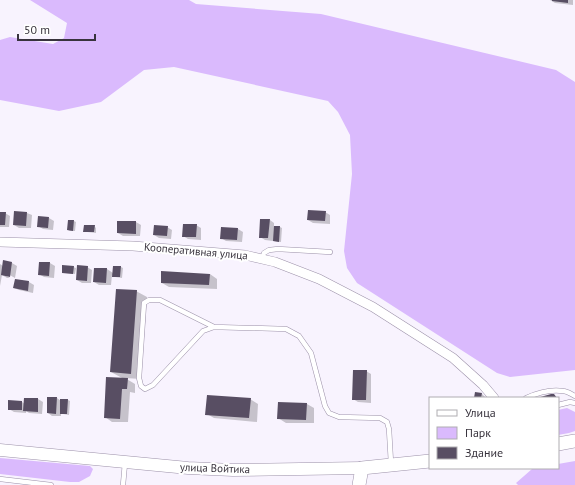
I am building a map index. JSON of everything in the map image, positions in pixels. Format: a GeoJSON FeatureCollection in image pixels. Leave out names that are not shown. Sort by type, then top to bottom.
{"type":"FeatureCollection","features":[{"type":"Feature","properties":{"kind":"main road"},"geometry":{"type":"LineString","coordinates":[[559,444],[575,441]]}},
{"type":"Feature","properties":{"kind":"main road","name":"улица Войтика"},"geometry":{"type":"LineString","coordinates":[[0,450],[188,468],[233,470],[362,468],[429,461]]}},
{"type":"Feature","properties":{"kind":"main road"},"geometry":{"type":"LineString","coordinates":[[359,485],[362,468]]}},
{"type":"Feature","properties":{"kind":"street","name":"Кооперативная улица"},"geometry":{"type":"LineString","coordinates":[[0,242],[133,246],[245,255],[276,262],[319,279],[373,307],[453,358],[483,385],[493,397]]}},
{"type":"Feature","properties":{"kind":"lane"},"geometry":{"type":"LineString","coordinates":[[262,259],[264,253],[269,250],[278,249],[330,252]]}},
{"type":"Feature","properties":{"kind":"lane"},"geometry":{"type":"LineString","coordinates":[[214,327],[160,300],[149,300],[144,303],[139,378],[141,386],[145,389],[153,385],[203,331],[214,327],[286,329],[299,336],[311,353],[325,406],[329,413],[339,417],[380,418],[387,422],[389,429],[391,465]]}},
{"type":"Feature","properties":{"kind":"lane"},"geometry":{"type":"LineString","coordinates":[[528,397],[538,393],[551,391],[564,391],[575,396]]}},
{"type":"Feature","properties":{"kind":"lane"},"geometry":{"type":"LineString","coordinates":[[559,405],[570,402],[575,403]]}},
{"type":"Feature","properties":{"kind":"lane"},"geometry":{"type":"LineString","coordinates":[[123,485],[125,462]]}},
{"type":"Feature","properties":{"kind":"lane"},"geometry":{"type":"LineString","coordinates":[[0,479],[51,485]]}},
{"type":"Feature","properties":{"kind":"green space"},"geometry":{"type":"Polygon","coordinates":[[[30,0],[189,0],[196,4],[321,14],[556,70],[575,82],[575,370],[510,377],[497,373],[357,283],[347,268],[344,251],[352,174],[350,135],[338,112],[328,101],[174,67],[144,70],[101,102],[59,111],[0,100],[0,40],[10,37],[53,44],[64,38],[67,23],[30,0]]]}},
{"type":"Feature","properties":{"kind":"green space"},"geometry":{"type":"Polygon","coordinates":[[[567,408],[575,412],[575,431],[559,435],[559,410],[567,408]]]}},
{"type":"Feature","properties":{"kind":"green space"},"geometry":{"type":"Polygon","coordinates":[[[0,458],[90,466],[93,469],[90,476],[79,482],[0,474],[0,458]]]}},
{"type":"Feature","properties":{"kind":"green space"},"geometry":{"type":"Polygon","coordinates":[[[575,461],[575,485],[518,485],[516,483],[532,469],[559,469],[559,464],[575,461]]]}},
{"type":"Feature","properties":{"kind":"building"},"geometry":{"type":"Polygon","coordinates":[[[568,0],[568,3],[552,1],[568,0]]]}},
{"type":"Feature","properties":{"kind":"building"},"geometry":{"type":"Polygon","coordinates":[[[308,210],[326,211],[325,221],[307,220],[308,210]]]}},
{"type":"Feature","properties":{"kind":"building"},"geometry":{"type":"Polygon","coordinates":[[[14,211],[27,212],[26,226],[13,225],[14,211]]]}},
{"type":"Feature","properties":{"kind":"building"},"geometry":{"type":"Polygon","coordinates":[[[0,212],[6,212],[5,225],[0,225],[0,212]]]}},
{"type":"Feature","properties":{"kind":"building"},"geometry":{"type":"Polygon","coordinates":[[[38,216],[49,217],[48,228],[37,227],[38,216]]]}},
{"type":"Feature","properties":{"kind":"building"},"geometry":{"type":"Polygon","coordinates":[[[260,219],[270,219],[268,238],[259,238],[260,219]]]}},
{"type":"Feature","properties":{"kind":"building"},"geometry":{"type":"Polygon","coordinates":[[[68,220],[74,220],[73,231],[67,230],[68,220]]]}},
{"type":"Feature","properties":{"kind":"building"},"geometry":{"type":"Polygon","coordinates":[[[117,221],[136,221],[136,234],[117,233],[117,221]]]}},
{"type":"Feature","properties":{"kind":"building"},"geometry":{"type":"Polygon","coordinates":[[[183,224],[197,224],[196,237],[182,237],[183,224]]]}},
{"type":"Feature","properties":{"kind":"building"},"geometry":{"type":"Polygon","coordinates":[[[84,225],[95,225],[94,232],[83,232],[84,225]]]}},
{"type":"Feature","properties":{"kind":"building"},"geometry":{"type":"Polygon","coordinates":[[[154,225],[168,226],[167,236],[153,235],[154,225]]]}},
{"type":"Feature","properties":{"kind":"building"},"geometry":{"type":"Polygon","coordinates":[[[274,226],[280,226],[279,242],[273,241],[274,226]]]}},
{"type":"Feature","properties":{"kind":"building"},"geometry":{"type":"Polygon","coordinates":[[[221,227],[238,228],[237,240],[220,239],[221,227]]]}},
{"type":"Feature","properties":{"kind":"building"},"geometry":{"type":"Polygon","coordinates":[[[3,260],[12,262],[10,277],[1,275],[3,260]]]}},
{"type":"Feature","properties":{"kind":"building"},"geometry":{"type":"Polygon","coordinates":[[[39,262],[50,262],[49,276],[38,275],[39,262]]]}},
{"type":"Feature","properties":{"kind":"building"},"geometry":{"type":"Polygon","coordinates":[[[62,265],[74,266],[73,274],[62,273],[62,265]]]}},
{"type":"Feature","properties":{"kind":"building"},"geometry":{"type":"Polygon","coordinates":[[[77,265],[88,266],[87,281],[76,280],[77,265]]]}},
{"type":"Feature","properties":{"kind":"building"},"geometry":{"type":"Polygon","coordinates":[[[113,266],[121,266],[120,277],[112,277],[113,266]]]}},
{"type":"Feature","properties":{"kind":"building"},"geometry":{"type":"Polygon","coordinates":[[[94,268],[107,268],[106,283],[93,282],[94,268]]]}},
{"type":"Feature","properties":{"kind":"building"},"geometry":{"type":"Polygon","coordinates":[[[161,271],[210,274],[209,285],[161,283],[161,271]]]}},
{"type":"Feature","properties":{"kind":"building"},"geometry":{"type":"Polygon","coordinates":[[[15,279],[29,281],[28,291],[13,288],[15,279]]]}},
{"type":"Feature","properties":{"kind":"building"},"geometry":{"type":"Polygon","coordinates":[[[116,289],[137,290],[131,374],[110,372],[116,289]]]}},
{"type":"Feature","properties":{"kind":"building"},"geometry":{"type":"Polygon","coordinates":[[[353,370],[367,370],[366,400],[352,400],[353,370]]]}},
{"type":"Feature","properties":{"kind":"building"},"geometry":{"type":"Polygon","coordinates":[[[106,377],[128,378],[127,389],[122,389],[120,419],[104,418],[106,377]]]}},
{"type":"Feature","properties":{"kind":"building"},"geometry":{"type":"Polygon","coordinates":[[[475,392],[482,393],[481,397],[474,397],[475,392]]]}},
{"type":"Feature","properties":{"kind":"building"},"geometry":{"type":"Polygon","coordinates":[[[554,394],[556,397],[540,397],[554,394]]]}},
{"type":"Feature","properties":{"kind":"building"},"geometry":{"type":"Polygon","coordinates":[[[207,395],[251,398],[249,418],[205,415],[207,395]]]}},
{"type":"Feature","properties":{"kind":"building"},"geometry":{"type":"Polygon","coordinates":[[[47,397],[57,397],[56,414],[47,413],[47,397]]]}},
{"type":"Feature","properties":{"kind":"building"},"geometry":{"type":"Polygon","coordinates":[[[24,398],[38,398],[38,412],[23,411],[24,398]]]}},
{"type":"Feature","properties":{"kind":"building"},"geometry":{"type":"Polygon","coordinates":[[[60,399],[68,399],[67,414],[60,414],[60,399]]]}},
{"type":"Feature","properties":{"kind":"building"},"geometry":{"type":"Polygon","coordinates":[[[8,400],[22,401],[22,410],[8,410],[8,400]]]}},
{"type":"Feature","properties":{"kind":"building"},"geometry":{"type":"Polygon","coordinates":[[[278,402],[307,403],[306,420],[277,419],[278,402]]]}}]}
